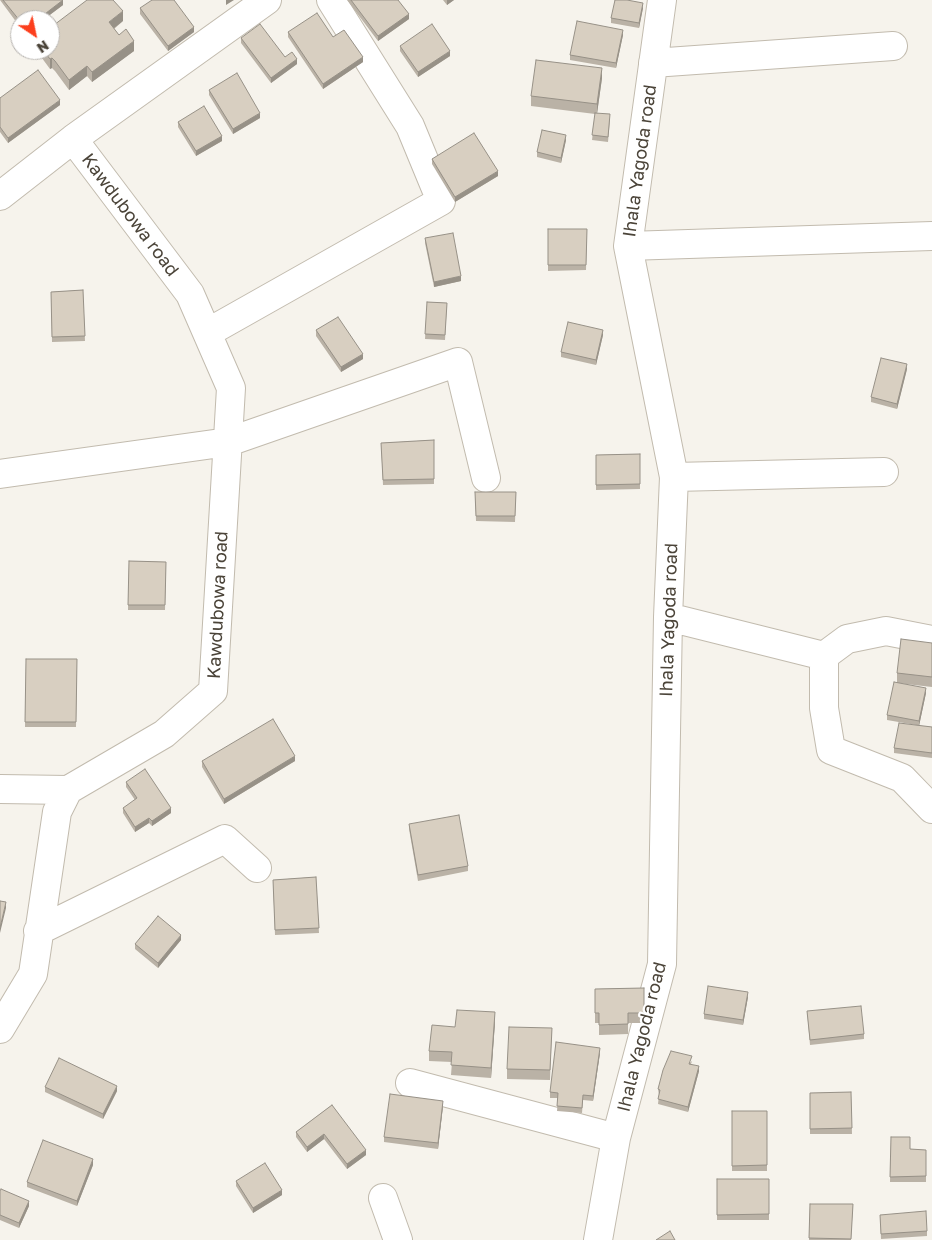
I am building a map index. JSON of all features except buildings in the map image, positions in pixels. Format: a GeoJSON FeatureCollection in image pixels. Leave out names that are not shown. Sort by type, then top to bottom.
{"type":"FeatureCollection","features":[{"type":"Feature","properties":{"kind":"street"},"geometry":{"type":"LineString","coordinates":[[0,196],[73,139],[267,0]]}},
{"type":"Feature","properties":{"kind":"street"},"geometry":{"type":"LineString","coordinates":[[207,333],[441,201],[410,126],[331,0]]}},
{"type":"Feature","properties":{"kind":"street","name":"Ihala Yagoda road"},"geometry":{"type":"LineString","coordinates":[[598,1240],[616,1138],[662,964],[668,617],[674,477],[628,246],[662,0]]}},
{"type":"Feature","properties":{"kind":"street"},"geometry":{"type":"LineString","coordinates":[[653,63],[894,46]]}},
{"type":"Feature","properties":{"kind":"street","name":"Kawdubowa road"},"geometry":{"type":"LineString","coordinates":[[68,790],[164,734],[213,691],[231,388],[190,294],[73,139]]}},
{"type":"Feature","properties":{"kind":"street"},"geometry":{"type":"LineString","coordinates":[[628,246],[932,236]]}},
{"type":"Feature","properties":{"kind":"street"},"geometry":{"type":"LineString","coordinates":[[0,474],[228,442],[458,362],[486,478]]}},
{"type":"Feature","properties":{"kind":"street"},"geometry":{"type":"LineString","coordinates":[[674,477],[884,472]]}},
{"type":"Feature","properties":{"kind":"street"},"geometry":{"type":"LineString","coordinates":[[668,617],[824,656]]}},
{"type":"Feature","properties":{"kind":"street"},"geometry":{"type":"LineString","coordinates":[[824,656],[846,639],[886,631],[932,640]]}},
{"type":"Feature","properties":{"kind":"street"},"geometry":{"type":"LineString","coordinates":[[824,656],[824,708],[831,750],[902,778],[932,810]]}},
{"type":"Feature","properties":{"kind":"street"},"geometry":{"type":"LineString","coordinates":[[0,789],[68,790],[57,812],[33,974],[0,1029]]}},
{"type":"Feature","properties":{"kind":"street"},"geometry":{"type":"LineString","coordinates":[[38,931],[224,839],[257,868]]}},
{"type":"Feature","properties":{"kind":"street"},"geometry":{"type":"LineString","coordinates":[[410,1083],[616,1138]]}},
{"type":"Feature","properties":{"kind":"street"},"geometry":{"type":"LineString","coordinates":[[383,1198],[398,1240]]}}]}
